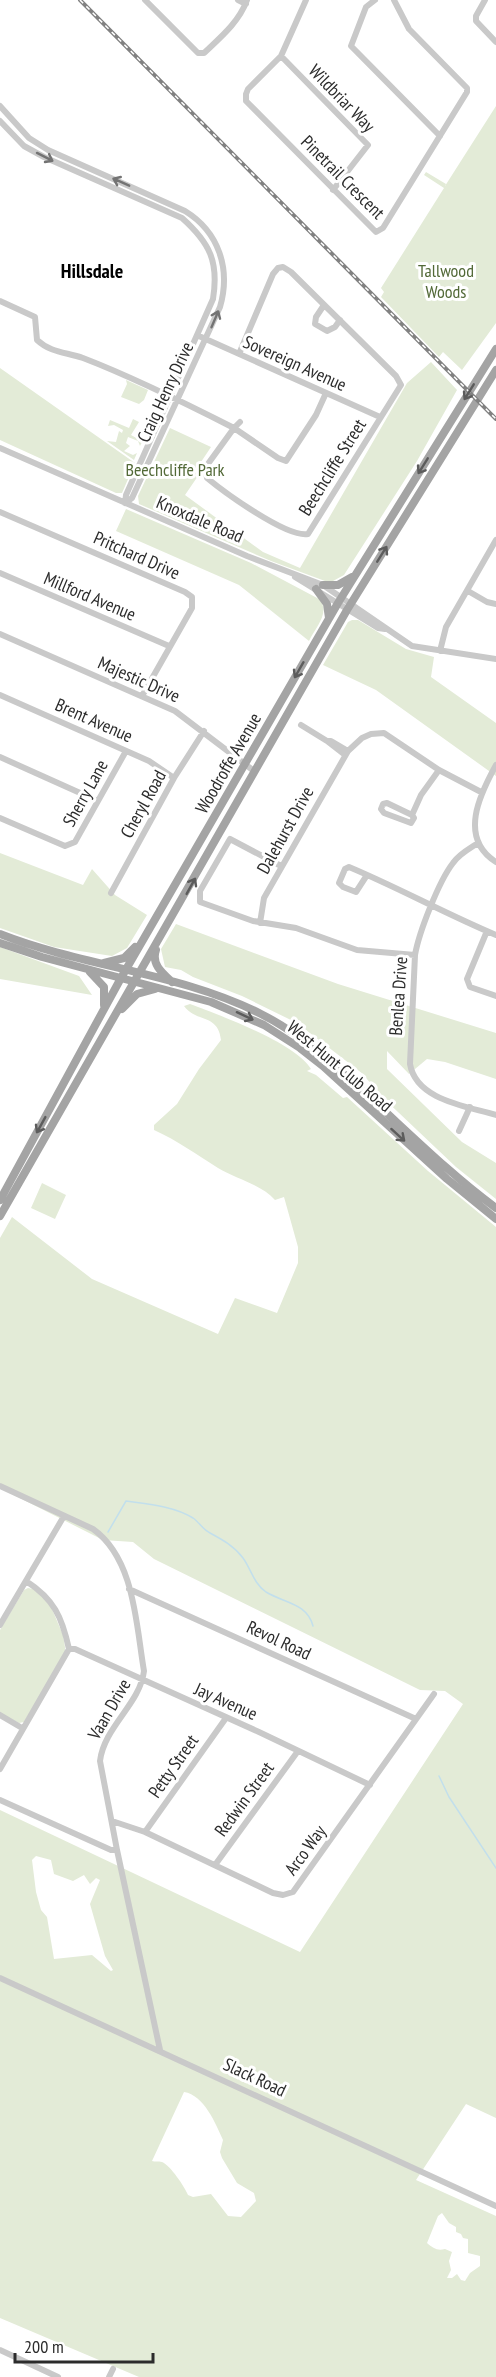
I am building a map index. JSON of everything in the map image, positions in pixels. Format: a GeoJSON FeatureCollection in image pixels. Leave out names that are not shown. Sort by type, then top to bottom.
{"type":"FeatureCollection","features":[{"type":"Feature","properties":{"kind":"main road","name":"Woodroffe Avenue"},"geometry":{"type":"LineString","coordinates":[[0,1200],[121,978],[340,599],[496,349]]}},
{"type":"Feature","properties":{"kind":"main road"},"geometry":{"type":"LineString","coordinates":[[485,367],[495,372]]}},
{"type":"Feature","properties":{"kind":"main road","name":"Woodroffe Avenue"},"geometry":{"type":"LineString","coordinates":[[0,1216],[350,607],[495,372]]}},
{"type":"Feature","properties":{"kind":"main road"},"geometry":{"type":"LineString","coordinates":[[453,417],[463,424]]}},
{"type":"Feature","properties":{"kind":"main road"},"geometry":{"type":"LineString","coordinates":[[328,620],[327,604],[320,587],[338,585],[355,574]]}},
{"type":"Feature","properties":{"kind":"main road"},"geometry":{"type":"LineString","coordinates":[[216,815],[226,821]]}},
{"type":"Feature","properties":{"kind":"main road"},"geometry":{"type":"LineString","coordinates":[[101,964],[124,958],[148,932]]}},
{"type":"Feature","properties":{"kind":"main road","name":"West Hunt Club Road"},"geometry":{"type":"LineString","coordinates":[[0,934],[49,951],[126,970],[238,1003],[283,1026],[303,1040],[496,1208]]}},
{"type":"Feature","properties":{"kind":"main road"},"geometry":{"type":"LineString","coordinates":[[162,937],[154,955],[155,960],[159,969],[173,983]]}},
{"type":"Feature","properties":{"kind":"main road","name":"West Hunt Club Road"},"geometry":{"type":"LineString","coordinates":[[0,943],[211,1002],[264,1025],[300,1048],[496,1219]]}},
{"type":"Feature","properties":{"kind":"main road"},"geometry":{"type":"LineString","coordinates":[[87,969],[104,987],[105,1000],[101,1015]]}},
{"type":"Feature","properties":{"kind":"main road"},"geometry":{"type":"LineString","coordinates":[[115,1016],[137,994],[158,989]]}},
{"type":"Feature","properties":{"kind":"main road"},"geometry":{"type":"LineString","coordinates":[[56,1099],[64,1103]]}},
{"type":"Feature","properties":{"kind":"street"},"geometry":{"type":"LineString","coordinates":[[145,0],[198,53],[204,53],[230,28],[247,2],[238,0]]}},
{"type":"Feature","properties":{"kind":"street","name":"Pinetrail Crescent"},"geometry":{"type":"LineString","coordinates":[[306,0],[281,56],[248,89],[246,101],[376,232],[380,232],[420,171],[466,95],[467,88],[409,28],[394,0]]}},
{"type":"Feature","properties":{"kind":"street"},"geometry":{"type":"LineString","coordinates":[[375,0],[366,7],[351,46],[440,136]]}},
{"type":"Feature","properties":{"kind":"street"},"geometry":{"type":"LineString","coordinates":[[485,0],[476,16],[476,21],[496,42]]}},
{"type":"Feature","properties":{"kind":"street","name":"Wildbriar Way"},"geometry":{"type":"LineString","coordinates":[[281,56],[368,146],[333,189]]}},
{"type":"Feature","properties":{"kind":"street","name":"Craig Henry Drive"},"geometry":{"type":"LineString","coordinates":[[0,106],[29,138],[48,150],[197,218],[217,245],[225,280],[220,307],[132,498],[125,503]]}},
{"type":"Feature","properties":{"kind":"street","name":"Craig Henry Drive"},"geometry":{"type":"LineString","coordinates":[[0,121],[24,146],[44,157],[182,218],[199,233],[212,257],[216,284],[213,299],[126,495],[125,503]]}},
{"type":"Feature","properties":{"kind":"street"},"geometry":{"type":"LineString","coordinates":[[0,135],[14,124]]}},
{"type":"Feature","properties":{"kind":"street"},"geometry":{"type":"LineString","coordinates":[[239,354],[273,274],[278,268],[284,267],[396,376],[401,385],[381,417]]}},
{"type":"Feature","properties":{"kind":"street"},"geometry":{"type":"LineString","coordinates":[[0,301],[35,317],[36,340],[53,352],[82,358],[171,396],[234,428],[286,461],[316,416],[326,393]]}},
{"type":"Feature","properties":{"kind":"street"},"geometry":{"type":"LineString","coordinates":[[324,305],[316,317],[315,324],[327,332],[340,320]]}},
{"type":"Feature","properties":{"kind":"street","name":"Sovereign Avenue"},"geometry":{"type":"LineString","coordinates":[[198,336],[381,417]]}},
{"type":"Feature","properties":{"kind":"street","name":"Beechcliffe Street"},"geometry":{"type":"LineString","coordinates":[[234,428],[205,468],[207,478],[266,520],[304,535],[310,532],[381,417]]}},
{"type":"Feature","properties":{"kind":"street"},"geometry":{"type":"LineString","coordinates":[[234,428],[240,422]]}},
{"type":"Feature","properties":{"kind":"street","name":"Knoxdale Road"},"geometry":{"type":"LineString","coordinates":[[0,448],[320,587],[380,623],[385,629],[412,646],[496,659]]}},
{"type":"Feature","properties":{"kind":"street","name":"Pritchard Drive"},"geometry":{"type":"LineString","coordinates":[[0,512],[192,597],[192,608],[142,696]]}},
{"type":"Feature","properties":{"kind":"street"},"geometry":{"type":"LineString","coordinates":[[440,651],[446,627],[496,540]]}},
{"type":"Feature","properties":{"kind":"street","name":"Millford Avenue"},"geometry":{"type":"LineString","coordinates":[[0,573],[169,646]]}},
{"type":"Feature","properties":{"kind":"street"},"geometry":{"type":"LineString","coordinates":[[468,591],[487,602],[496,604]]}},
{"type":"Feature","properties":{"kind":"street","name":"Majestic Drive"},"geometry":{"type":"LineString","coordinates":[[0,634],[175,711],[255,771]]}},
{"type":"Feature","properties":{"kind":"street","name":"Brent Avenue"},"geometry":{"type":"LineString","coordinates":[[0,695],[149,761],[174,778]]}},
{"type":"Feature","properties":{"kind":"street"},"geometry":{"type":"LineString","coordinates":[[301,725],[346,752]]}},
{"type":"Feature","properties":{"kind":"street","name":"Cheryl Road"},"geometry":{"type":"LineString","coordinates":[[111,892],[174,778],[204,731]]}},
{"type":"Feature","properties":{"kind":"street","name":"Dalehurst Drive"},"geometry":{"type":"LineString","coordinates":[[260,923],[263,901],[281,866],[346,752],[362,738],[371,734],[384,733],[439,770],[481,792]]}},
{"type":"Feature","properties":{"kind":"street","name":"Sherry Lane"},"geometry":{"type":"LineString","coordinates":[[0,818],[65,846],[75,842],[126,751]]}},
{"type":"Feature","properties":{"kind":"street"},"geometry":{"type":"LineString","coordinates":[[0,757],[98,801]]}},
{"type":"Feature","properties":{"kind":"street"},"geometry":{"type":"LineString","coordinates":[[496,765],[481,792],[475,816],[478,843],[496,862]]}},
{"type":"Feature","properties":{"kind":"street"},"geometry":{"type":"LineString","coordinates":[[411,815],[387,803],[381,808],[384,813],[408,824],[413,822],[411,815],[439,770]]}},
{"type":"Feature","properties":{"kind":"street"},"geometry":{"type":"LineString","coordinates":[[281,866],[230,839],[198,897],[204,904],[260,923],[296,928],[367,952],[415,955]]}},
{"type":"Feature","properties":{"kind":"street","name":"Benlea Drive"},"geometry":{"type":"LineString","coordinates":[[478,843],[465,851],[452,864],[418,939],[415,955],[410,1064],[412,1074],[429,1092],[496,1115]]}},
{"type":"Feature","properties":{"kind":"street"},"geometry":{"type":"LineString","coordinates":[[367,875],[358,891],[343,887],[339,883],[345,869],[349,867],[367,875],[433,905],[496,935]]}},
{"type":"Feature","properties":{"kind":"street"},"geometry":{"type":"LineString","coordinates":[[488,931],[467,979],[470,987],[475,990],[496,996]]}},
{"type":"Feature","properties":{"kind":"street"},"geometry":{"type":"LineString","coordinates":[[459,1131],[470,1107]]}},
{"type":"Feature","properties":{"kind":"street","name":"Vaan Drive"},"geometry":{"type":"LineString","coordinates":[[0,1486],[102,1536],[116,1553],[129,1589],[144,1671],[143,1680],[114,1726],[101,1751],[100,1761],[160,2050]]}},
{"type":"Feature","properties":{"kind":"street"},"geometry":{"type":"LineString","coordinates":[[0,1625],[64,1516]]}},
{"type":"Feature","properties":{"kind":"street"},"geometry":{"type":"LineString","coordinates":[[0,1769],[69,1649],[66,1634],[52,1604],[38,1588],[26,1581]]}},
{"type":"Feature","properties":{"kind":"street","name":"Revol Road"},"geometry":{"type":"LineString","coordinates":[[129,1589],[416,1719]]}},
{"type":"Feature","properties":{"kind":"street","name":"Jay Avenue"},"geometry":{"type":"LineString","coordinates":[[69,1649],[143,1680],[370,1785]]}},
{"type":"Feature","properties":{"kind":"street","name":"Arco Way"},"geometry":{"type":"LineString","coordinates":[[112,1821],[145,1832],[273,1893],[293,1892],[434,1694]]}},
{"type":"Feature","properties":{"kind":"street"},"geometry":{"type":"LineString","coordinates":[[0,1715],[22,1728]]}},
{"type":"Feature","properties":{"kind":"street","name":"Petty Street"},"geometry":{"type":"LineString","coordinates":[[145,1832],[226,1718]]}},
{"type":"Feature","properties":{"kind":"street","name":"Redwin Street"},"geometry":{"type":"LineString","coordinates":[[215,1865],[298,1751]]}},
{"type":"Feature","properties":{"kind":"street"},"geometry":{"type":"LineString","coordinates":[[0,1800],[111,1850],[117,1850]]}},
{"type":"Feature","properties":{"kind":"street","name":"Slack Road"},"geometry":{"type":"LineString","coordinates":[[0,1978],[496,2206]]}},
{"type":"Feature","properties":{"kind":"street"},"geometry":{"type":"LineString","coordinates":[[0,2350],[58,2377]]}},
{"type":"Feature","properties":{"kind":"street"},"geometry":{"type":"LineString","coordinates":[[109,2377],[113,2370]]}},
{"type":"Feature","properties":{"kind":"green space","name":"Tallwood Woods"},"geometry":{"type":"Polygon","coordinates":[[[496,106],[496,323],[462,370],[443,352],[439,357],[381,297],[384,292],[381,288],[444,188],[424,175],[426,172],[446,184],[445,186],[496,106]]]}},
{"type":"Feature","properties":{"kind":"green space","name":"Beechcliffe Park"},"geometry":{"type":"Polygon","coordinates":[[[431,362],[457,390],[417,461],[344,575],[333,581],[325,581],[271,561],[139,504],[138,496],[170,428],[211,447],[199,465],[198,476],[185,495],[263,552],[300,568],[407,383],[431,362]]]}},
{"type":"Feature","properties":{"kind":"green space"},"geometry":{"type":"Polygon","coordinates":[[[0,368],[135,463],[122,493],[116,493],[0,440],[0,368]]]}},
{"type":"Feature","properties":{"kind":"green space"},"geometry":{"type":"Polygon","coordinates":[[[126,380],[148,390],[144,400],[139,404],[121,397],[127,384],[126,380]]]}},
{"type":"Feature","properties":{"kind":"green space"},"geometry":{"type":"Polygon","coordinates":[[[133,419],[139,422],[131,435],[140,440],[144,438],[140,446],[138,441],[128,437],[126,443],[130,446],[124,451],[133,455],[137,453],[134,460],[107,441],[116,442],[119,431],[122,433],[123,430],[114,425],[108,426],[110,420],[129,428],[133,419]]]}},
{"type":"Feature","properties":{"kind":"green space"},"geometry":{"type":"Polygon","coordinates":[[[126,509],[251,563],[319,599],[323,614],[309,641],[239,585],[116,531],[126,509]]]}},
{"type":"Feature","properties":{"kind":"green space"},"geometry":{"type":"Polygon","coordinates":[[[358,620],[406,649],[434,657],[431,677],[496,723],[496,776],[376,690],[323,665],[348,622],[358,620]]]}},
{"type":"Feature","properties":{"kind":"green space"},"geometry":{"type":"Polygon","coordinates":[[[0,853],[83,885],[92,869],[115,895],[147,915],[127,948],[112,956],[54,947],[0,928],[0,853]]]}},
{"type":"Feature","properties":{"kind":"green space"},"geometry":{"type":"Polygon","coordinates":[[[176,924],[338,984],[496,1033],[496,1079],[445,1062],[427,1059],[409,1074],[387,1051],[387,1069],[462,1142],[496,1163],[496,1199],[456,1167],[379,1094],[363,1074],[297,1023],[181,970],[165,967],[161,949],[176,924]]]}},
{"type":"Feature","properties":{"kind":"green space"},"geometry":{"type":"Polygon","coordinates":[[[0,947],[79,976],[92,995],[0,979],[0,947]]]}},
{"type":"Feature","properties":{"kind":"green space"},"geometry":{"type":"Polygon","coordinates":[[[190,1004],[219,1015],[290,1049],[311,1069],[307,1071],[316,1075],[343,1098],[347,1097],[428,1171],[496,1227],[496,2118],[466,2104],[416,2180],[496,2216],[496,2377],[139,2377],[0,2318],[0,1810],[300,1952],[463,1704],[445,1691],[420,1690],[154,1559],[133,1542],[103,1540],[0,1488],[0,1238],[12,1217],[92,1279],[218,1334],[235,1298],[277,1313],[298,1263],[298,1247],[284,1197],[275,1200],[263,1190],[225,1172],[154,1130],[154,1125],[177,1104],[221,1040],[216,1026],[194,1015],[184,1006],[190,1004]],[[36,1856],[32,1860],[36,1892],[41,1910],[47,1917],[54,1959],[92,1955],[111,1971],[113,1970],[105,1956],[90,1904],[100,1880],[96,1878],[90,1884],[84,1875],[73,1881],[54,1874],[51,1860],[36,1856]],[[184,2092],[152,2161],[162,2162],[169,2167],[188,2195],[193,2197],[211,2194],[228,2216],[241,2217],[256,2201],[254,2193],[237,2183],[222,2158],[220,2152],[223,2140],[213,2119],[203,2104],[191,2094],[184,2092]],[[442,2213],[438,2216],[427,2243],[435,2249],[452,2252],[449,2261],[451,2270],[447,2278],[452,2278],[457,2274],[461,2280],[465,2281],[470,2273],[480,2266],[480,2256],[468,2253],[468,2239],[456,2232],[456,2227],[449,2223],[442,2213]]]}},
{"type":"Feature","properties":{"kind":"green space"},"geometry":{"type":"Polygon","coordinates":[[[42,1183],[66,1195],[55,1219],[31,1208],[42,1183]]]}},
{"type":"Feature","properties":{"kind":"green space"},"geometry":{"type":"Polygon","coordinates":[[[33,1589],[49,1602],[63,1635],[65,1654],[24,1722],[19,1723],[0,1713],[0,1630],[24,1590],[33,1589]]]}},
{"type":"Feature","properties":{"kind":"waterway"},"geometry":{"type":"LineString","coordinates":[[108,1532],[126,1501],[160,1506],[186,1514],[236,1550],[262,1589],[300,1608],[310,1618],[313,1626]]}},
{"type":"Feature","properties":{"kind":"waterway"},"geometry":{"type":"LineString","coordinates":[[439,1776],[449,1797],[496,1868]]}},
{"type":"Feature","properties":{"kind":"railway"},"geometry":{"type":"LineString","coordinates":[[80,0],[496,419]]}},
{"type":"Feature","properties":{"kind":"district","name":"Hillsdale"},"geometry":{"type":"Point","coordinates":[92,271]}}]}
